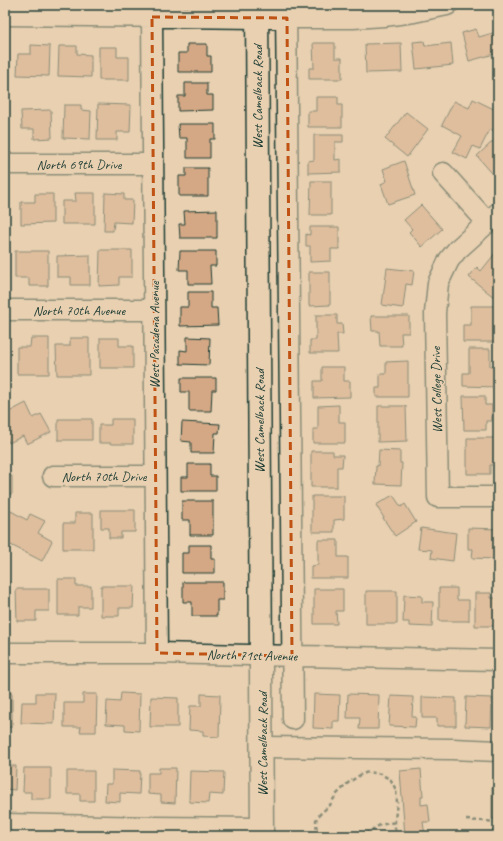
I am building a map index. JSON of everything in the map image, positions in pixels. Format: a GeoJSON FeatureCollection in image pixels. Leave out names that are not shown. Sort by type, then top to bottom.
{"type":"FeatureCollection","features":[{"type":"Feature","properties":{"kind":"main road","name":"West Camelback Road"},"geometry":{"type":"LineString","coordinates":[[257,12],[262,832]]}},
{"type":"Feature","properties":{"kind":"street"},"geometry":{"type":"LineString","coordinates":[[5,15],[152,17],[287,12],[353,18],[414,12],[447,5]]}},
{"type":"Feature","properties":{"kind":"street"},"geometry":{"type":"LineString","coordinates":[[287,12],[293,719]]}},
{"type":"Feature","properties":{"kind":"street","name":"West Pasadena Avenue"},"geometry":{"type":"LineString","coordinates":[[152,17],[157,653]]}},
{"type":"Feature","properties":{"kind":"street","name":"North 69th Drive"},"geometry":{"type":"LineString","coordinates":[[5,164],[153,164]]}},
{"type":"Feature","properties":{"kind":"street"},"geometry":{"type":"LineString","coordinates":[[443,173],[492,218]]}},
{"type":"Feature","properties":{"kind":"street","name":"West College Drive"},"geometry":{"type":"LineString","coordinates":[[492,218],[457,250],[449,260],[438,283],[435,313],[438,497],[498,497]]}},
{"type":"Feature","properties":{"kind":"street","name":"North 70th Avenue"},"geometry":{"type":"LineString","coordinates":[[5,310],[154,310]]}},
{"type":"Feature","properties":{"kind":"street","name":"North 70th Drive"},"geometry":{"type":"LineString","coordinates":[[52,476],[155,476]]}},
{"type":"Feature","properties":{"kind":"street","name":"North 71st Avenue"},"geometry":{"type":"LineString","coordinates":[[5,653],[157,653],[498,660]]}},
{"type":"Feature","properties":{"kind":"street"},"geometry":{"type":"LineString","coordinates":[[262,747],[452,749],[498,751]]}},
{"type":"Feature","properties":{"kind":"street"},"geometry":{"type":"LineString","coordinates":[[6,828],[154,832],[262,832]]}},
{"type":"Feature","properties":{"kind":"path"},"geometry":{"type":"LineString","coordinates":[[317,836],[316,820],[320,814],[330,805],[336,795],[348,782],[368,772],[381,774],[391,780],[396,790],[397,802],[395,828],[398,836]]}},
{"type":"Feature","properties":{"kind":"path"},"geometry":{"type":"LineString","coordinates":[[466,820],[498,822]]}},
{"type":"Feature","properties":{"kind":"path"},"geometry":{"type":"LineString","coordinates":[[365,834],[380,826],[395,822]]}},
{"type":"Feature","properties":{"kind":"highlighted area"},"geometry":{"type":"Polygon","coordinates":[[[152,17],[287,18],[292,656],[157,653],[152,17]]]}},
{"type":"Feature","properties":{"kind":"building"},"geometry":{"type":"Polygon","coordinates":[[[476,29],[479,37],[493,33],[498,53],[469,61],[462,33],[476,29]]]}},
{"type":"Feature","properties":{"kind":"building"},"geometry":{"type":"Polygon","coordinates":[[[424,41],[425,46],[451,43],[453,65],[416,69],[413,42],[424,41]]]}},
{"type":"Feature","properties":{"kind":"building"},"geometry":{"type":"Polygon","coordinates":[[[313,43],[335,43],[335,58],[342,58],[342,79],[309,79],[309,68],[314,68],[313,43]]]}},
{"type":"Feature","properties":{"kind":"building"},"geometry":{"type":"Polygon","coordinates":[[[401,43],[402,72],[366,73],[365,44],[401,43]]]}},
{"type":"Feature","properties":{"kind":"building"},"geometry":{"type":"Polygon","coordinates":[[[187,44],[207,44],[207,56],[211,56],[211,72],[178,72],[178,53],[187,53],[187,44]]]}},
{"type":"Feature","properties":{"kind":"building"},"geometry":{"type":"Polygon","coordinates":[[[31,45],[50,46],[49,76],[17,75],[18,54],[31,54],[31,45]]]}},
{"type":"Feature","properties":{"kind":"building"},"geometry":{"type":"Polygon","coordinates":[[[59,46],[77,46],[77,54],[91,55],[91,77],[58,76],[59,46]]]}},
{"type":"Feature","properties":{"kind":"building"},"geometry":{"type":"Polygon","coordinates":[[[99,47],[117,47],[117,57],[129,57],[129,80],[99,80],[99,47]]]}},
{"type":"Feature","properties":{"kind":"building"},"geometry":{"type":"Polygon","coordinates":[[[185,83],[207,83],[207,95],[213,95],[213,110],[178,111],[178,96],[185,96],[185,83]]]}},
{"type":"Feature","properties":{"kind":"building"},"geometry":{"type":"Polygon","coordinates":[[[316,97],[338,97],[338,105],[342,105],[342,127],[308,127],[308,111],[316,111],[316,97]]]}},
{"type":"Feature","properties":{"kind":"building"},"geometry":{"type":"Polygon","coordinates":[[[473,99],[498,111],[498,119],[496,124],[498,125],[498,133],[490,129],[480,149],[473,146],[467,159],[453,152],[462,136],[442,125],[454,101],[469,108],[473,99]]]}},
{"type":"Feature","properties":{"kind":"building"},"geometry":{"type":"Polygon","coordinates":[[[98,104],[131,105],[130,132],[117,132],[117,140],[97,140],[98,104]]]}},
{"type":"Feature","properties":{"kind":"building"},"geometry":{"type":"Polygon","coordinates":[[[64,105],[81,105],[81,110],[91,111],[90,139],[63,138],[64,105]]]}},
{"type":"Feature","properties":{"kind":"building"},"geometry":{"type":"Polygon","coordinates":[[[51,110],[52,138],[34,139],[34,129],[22,129],[21,111],[51,110]]]}},
{"type":"Feature","properties":{"kind":"building"},"geometry":{"type":"Polygon","coordinates":[[[406,112],[428,129],[407,157],[385,139],[406,112]]]}},
{"type":"Feature","properties":{"kind":"building"},"geometry":{"type":"Polygon","coordinates":[[[178,124],[215,124],[215,139],[210,139],[210,158],[187,158],[187,138],[179,138],[178,124]]]}},
{"type":"Feature","properties":{"kind":"building"},"geometry":{"type":"Polygon","coordinates":[[[314,135],[343,135],[343,142],[335,142],[335,160],[341,159],[341,172],[308,173],[308,161],[314,160],[314,135]]]}},
{"type":"Feature","properties":{"kind":"building"},"geometry":{"type":"Polygon","coordinates":[[[493,141],[498,146],[498,180],[477,156],[493,141]]]}},
{"type":"Feature","properties":{"kind":"building"},"geometry":{"type":"Polygon","coordinates":[[[404,161],[415,195],[388,204],[381,184],[387,181],[383,169],[404,161]]]}},
{"type":"Feature","properties":{"kind":"building"},"geometry":{"type":"Polygon","coordinates":[[[186,168],[208,168],[208,196],[179,196],[179,176],[186,176],[186,168]]]}},
{"type":"Feature","properties":{"kind":"building"},"geometry":{"type":"Polygon","coordinates":[[[311,181],[331,181],[331,215],[310,215],[311,181]]]}},
{"type":"Feature","properties":{"kind":"building"},"geometry":{"type":"Polygon","coordinates":[[[75,193],[95,193],[95,224],[62,224],[62,201],[76,201],[75,193]]]}},
{"type":"Feature","properties":{"kind":"building"},"geometry":{"type":"Polygon","coordinates":[[[105,193],[124,194],[124,200],[133,200],[132,223],[114,222],[113,231],[104,231],[105,193]]]}},
{"type":"Feature","properties":{"kind":"building"},"geometry":{"type":"Polygon","coordinates":[[[35,194],[53,194],[53,223],[21,224],[21,202],[35,202],[35,194]]]}},
{"type":"Feature","properties":{"kind":"building"},"geometry":{"type":"Polygon","coordinates":[[[421,205],[442,229],[422,247],[409,232],[412,229],[404,220],[421,205]]]}},
{"type":"Feature","properties":{"kind":"building"},"geometry":{"type":"Polygon","coordinates":[[[217,210],[217,238],[180,238],[179,224],[185,224],[184,211],[217,210]]]}},
{"type":"Feature","properties":{"kind":"building"},"geometry":{"type":"Polygon","coordinates":[[[310,227],[339,227],[339,249],[331,249],[331,261],[310,262],[310,246],[306,246],[306,234],[310,235],[310,227]]]}},
{"type":"Feature","properties":{"kind":"building"},"geometry":{"type":"Polygon","coordinates":[[[100,250],[132,250],[132,277],[119,277],[119,285],[99,286],[100,250]]]}},
{"type":"Feature","properties":{"kind":"building"},"geometry":{"type":"Polygon","coordinates":[[[15,251],[48,251],[48,286],[29,286],[29,278],[15,278],[15,251]]]}},
{"type":"Feature","properties":{"kind":"building"},"geometry":{"type":"Polygon","coordinates":[[[180,251],[216,251],[216,266],[210,266],[211,284],[188,284],[188,270],[179,270],[180,251]]]}},
{"type":"Feature","properties":{"kind":"building"},"geometry":{"type":"Polygon","coordinates":[[[497,251],[498,294],[495,298],[469,277],[477,267],[481,271],[497,251]]]}},
{"type":"Feature","properties":{"kind":"building"},"geometry":{"type":"Polygon","coordinates":[[[90,255],[90,285],[71,285],[71,277],[57,277],[57,256],[90,255]]]}},
{"type":"Feature","properties":{"kind":"building"},"geometry":{"type":"Polygon","coordinates":[[[387,268],[414,271],[412,285],[406,284],[403,308],[382,305],[387,268]]]}},
{"type":"Feature","properties":{"kind":"building"},"geometry":{"type":"Polygon","coordinates":[[[309,272],[330,272],[330,305],[309,306],[309,272]]]}},
{"type":"Feature","properties":{"kind":"building"},"geometry":{"type":"Polygon","coordinates":[[[188,292],[211,292],[211,308],[217,308],[218,325],[180,326],[180,307],[188,307],[188,292]]]}},
{"type":"Feature","properties":{"kind":"building"},"geometry":{"type":"Polygon","coordinates":[[[471,306],[498,306],[498,342],[463,342],[463,325],[471,325],[471,306]]]}},
{"type":"Feature","properties":{"kind":"building"},"geometry":{"type":"Polygon","coordinates":[[[316,315],[337,315],[337,324],[342,324],[343,334],[337,334],[338,353],[310,353],[310,340],[316,340],[316,315]]]}},
{"type":"Feature","properties":{"kind":"building"},"geometry":{"type":"Polygon","coordinates":[[[371,316],[409,316],[409,333],[401,333],[402,346],[380,346],[379,331],[372,331],[371,316]]]}},
{"type":"Feature","properties":{"kind":"building"},"geometry":{"type":"Polygon","coordinates":[[[187,337],[210,338],[209,365],[180,364],[180,350],[187,351],[187,337]]]}},
{"type":"Feature","properties":{"kind":"building"},"geometry":{"type":"Polygon","coordinates":[[[31,338],[49,338],[49,374],[17,374],[17,347],[30,347],[31,338]]]}},
{"type":"Feature","properties":{"kind":"building"},"geometry":{"type":"Polygon","coordinates":[[[70,338],[89,338],[89,375],[57,375],[56,346],[70,346],[70,338]]]}},
{"type":"Feature","properties":{"kind":"building"},"geometry":{"type":"Polygon","coordinates":[[[100,338],[119,338],[119,346],[133,346],[133,368],[100,368],[100,338]]]}},
{"type":"Feature","properties":{"kind":"building"},"geometry":{"type":"Polygon","coordinates":[[[6,347],[7,369],[5,369],[6,347]]]}},
{"type":"Feature","properties":{"kind":"building"},"geometry":{"type":"Polygon","coordinates":[[[469,349],[490,349],[490,366],[496,366],[496,387],[463,386],[463,373],[469,373],[469,349]]]}},
{"type":"Feature","properties":{"kind":"building"},"geometry":{"type":"Polygon","coordinates":[[[408,361],[408,397],[376,397],[376,388],[380,388],[380,374],[386,374],[386,362],[408,361]]]}},
{"type":"Feature","properties":{"kind":"building"},"geometry":{"type":"Polygon","coordinates":[[[322,367],[344,367],[344,381],[350,381],[350,397],[314,398],[314,381],[322,381],[322,367]]]}},
{"type":"Feature","properties":{"kind":"building"},"geometry":{"type":"Polygon","coordinates":[[[181,378],[216,378],[216,390],[212,390],[211,411],[189,411],[189,392],[181,392],[181,378]]]}},
{"type":"Feature","properties":{"kind":"building"},"geometry":{"type":"Polygon","coordinates":[[[463,396],[485,396],[485,405],[492,405],[492,421],[486,421],[486,430],[464,430],[463,396]]]}},
{"type":"Feature","properties":{"kind":"building"},"geometry":{"type":"Polygon","coordinates":[[[26,403],[33,418],[41,414],[51,432],[27,444],[23,436],[9,443],[5,434],[5,414],[26,403]]]}},
{"type":"Feature","properties":{"kind":"building"},"geometry":{"type":"Polygon","coordinates":[[[339,405],[339,422],[345,422],[345,443],[313,443],[313,429],[318,429],[318,406],[339,405]]]}},
{"type":"Feature","properties":{"kind":"building"},"geometry":{"type":"Polygon","coordinates":[[[378,406],[406,406],[407,441],[378,442],[378,406]]]}},
{"type":"Feature","properties":{"kind":"building"},"geometry":{"type":"Polygon","coordinates":[[[58,419],[92,419],[92,440],[58,440],[58,419]]]}},
{"type":"Feature","properties":{"kind":"building"},"geometry":{"type":"Polygon","coordinates":[[[111,419],[133,419],[133,444],[99,443],[99,425],[111,425],[111,419]]]}},
{"type":"Feature","properties":{"kind":"building"},"geometry":{"type":"Polygon","coordinates":[[[182,422],[220,424],[219,433],[215,433],[214,453],[191,453],[191,442],[181,441],[182,422]]]}},
{"type":"Feature","properties":{"kind":"building"},"geometry":{"type":"Polygon","coordinates":[[[467,438],[497,438],[497,465],[490,465],[490,474],[467,474],[467,438]]]}},
{"type":"Feature","properties":{"kind":"building"},"geometry":{"type":"Polygon","coordinates":[[[379,450],[400,451],[400,463],[402,463],[401,485],[375,484],[379,450]]]}},
{"type":"Feature","properties":{"kind":"building"},"geometry":{"type":"Polygon","coordinates":[[[311,451],[333,451],[333,455],[343,455],[342,467],[337,467],[337,487],[311,487],[311,451]]]}},
{"type":"Feature","properties":{"kind":"building"},"geometry":{"type":"Polygon","coordinates":[[[188,464],[210,464],[210,476],[216,476],[216,491],[181,491],[181,477],[188,477],[188,464]]]}},
{"type":"Feature","properties":{"kind":"building"},"geometry":{"type":"Polygon","coordinates":[[[5,476],[12,476],[12,494],[5,494],[5,476]]]}},
{"type":"Feature","properties":{"kind":"building"},"geometry":{"type":"Polygon","coordinates":[[[393,495],[401,507],[405,504],[416,522],[395,536],[376,505],[393,495]]]}},
{"type":"Feature","properties":{"kind":"building"},"geometry":{"type":"Polygon","coordinates":[[[312,496],[344,496],[344,519],[334,520],[334,532],[312,532],[312,496]]]}},
{"type":"Feature","properties":{"kind":"building"},"geometry":{"type":"Polygon","coordinates":[[[182,501],[213,501],[213,535],[190,535],[190,520],[182,520],[182,501]]]}},
{"type":"Feature","properties":{"kind":"building"},"geometry":{"type":"Polygon","coordinates":[[[101,510],[135,510],[135,532],[121,532],[121,538],[109,538],[109,528],[101,528],[101,510]]]}},
{"type":"Feature","properties":{"kind":"building"},"geometry":{"type":"Polygon","coordinates":[[[11,511],[27,520],[30,514],[45,521],[38,533],[52,541],[42,561],[5,542],[5,524],[11,511]]]}},
{"type":"Feature","properties":{"kind":"building"},"geometry":{"type":"Polygon","coordinates":[[[75,513],[93,513],[93,549],[63,549],[63,523],[75,523],[75,513]]]}},
{"type":"Feature","properties":{"kind":"building"},"geometry":{"type":"Polygon","coordinates":[[[421,528],[456,533],[453,561],[431,558],[432,550],[418,549],[421,528]]]}},
{"type":"Feature","properties":{"kind":"building"},"geometry":{"type":"Polygon","coordinates":[[[468,528],[498,529],[498,550],[496,559],[472,558],[473,549],[468,549],[468,528]]]}},
{"type":"Feature","properties":{"kind":"building"},"geometry":{"type":"Polygon","coordinates":[[[318,540],[338,540],[338,557],[348,557],[348,578],[311,578],[311,566],[318,565],[318,540]]]}},
{"type":"Feature","properties":{"kind":"building"},"geometry":{"type":"Polygon","coordinates":[[[189,545],[211,545],[211,559],[215,559],[215,573],[182,573],[182,553],[189,553],[189,545]]]}},
{"type":"Feature","properties":{"kind":"building"},"geometry":{"type":"Polygon","coordinates":[[[58,579],[76,579],[76,586],[91,586],[91,607],[78,607],[78,615],[58,615],[58,579]]]}},
{"type":"Feature","properties":{"kind":"building"},"geometry":{"type":"Polygon","coordinates":[[[5,581],[9,581],[7,616],[5,616],[5,581]]]}},
{"type":"Feature","properties":{"kind":"building"},"geometry":{"type":"Polygon","coordinates":[[[183,582],[223,582],[223,600],[217,600],[217,616],[192,616],[192,602],[183,602],[183,582]]]}},
{"type":"Feature","properties":{"kind":"building"},"geometry":{"type":"Polygon","coordinates":[[[101,586],[134,586],[133,608],[119,608],[119,616],[101,616],[101,586]]]}},
{"type":"Feature","properties":{"kind":"building"},"geometry":{"type":"Polygon","coordinates":[[[439,588],[457,588],[457,600],[469,600],[469,621],[439,621],[439,588]]]}},
{"type":"Feature","properties":{"kind":"building"},"geometry":{"type":"Polygon","coordinates":[[[16,589],[49,589],[49,611],[36,611],[36,621],[17,621],[16,589]]]}},
{"type":"Feature","properties":{"kind":"building"},"geometry":{"type":"Polygon","coordinates":[[[314,589],[343,589],[343,611],[336,611],[337,624],[314,624],[314,589]]]}},
{"type":"Feature","properties":{"kind":"building"},"geometry":{"type":"Polygon","coordinates":[[[366,591],[397,591],[397,624],[366,624],[366,591]]]}},
{"type":"Feature","properties":{"kind":"building"},"geometry":{"type":"Polygon","coordinates":[[[475,593],[491,593],[491,598],[498,598],[498,626],[475,626],[475,593]]]}},
{"type":"Feature","properties":{"kind":"building"},"geometry":{"type":"Polygon","coordinates":[[[404,595],[422,596],[422,602],[433,602],[432,627],[409,626],[409,622],[403,622],[404,595]]]}},
{"type":"Feature","properties":{"kind":"building"},"geometry":{"type":"Polygon","coordinates":[[[5,693],[12,693],[12,727],[5,728],[5,693]]]}},
{"type":"Feature","properties":{"kind":"building"},"geometry":{"type":"Polygon","coordinates":[[[36,693],[55,693],[54,724],[21,723],[22,702],[36,702],[36,693]]]}},
{"type":"Feature","properties":{"kind":"building"},"geometry":{"type":"Polygon","coordinates":[[[121,693],[140,694],[139,731],[125,730],[125,725],[106,724],[107,701],[120,702],[121,693]]]}},
{"type":"Feature","properties":{"kind":"building"},"geometry":{"type":"Polygon","coordinates":[[[83,694],[97,694],[96,732],[80,732],[81,727],[64,727],[64,703],[83,703],[83,694]]]}},
{"type":"Feature","properties":{"kind":"building"},"geometry":{"type":"Polygon","coordinates":[[[201,694],[220,695],[219,737],[203,736],[203,731],[189,730],[190,706],[201,706],[201,694]]]}},
{"type":"Feature","properties":{"kind":"building"},"geometry":{"type":"Polygon","coordinates":[[[314,694],[340,695],[339,721],[333,721],[333,729],[313,728],[314,694]]]}},
{"type":"Feature","properties":{"kind":"building"},"geometry":{"type":"Polygon","coordinates":[[[348,694],[379,695],[378,729],[359,729],[360,718],[347,718],[348,694]]]}},
{"type":"Feature","properties":{"kind":"building"},"geometry":{"type":"Polygon","coordinates":[[[391,696],[413,697],[412,717],[416,717],[415,727],[389,726],[391,696]]]}},
{"type":"Feature","properties":{"kind":"building"},"geometry":{"type":"Polygon","coordinates":[[[151,697],[178,698],[178,727],[150,727],[151,697]]]}},
{"type":"Feature","properties":{"kind":"building"},"geometry":{"type":"Polygon","coordinates":[[[422,697],[456,698],[456,726],[437,726],[437,718],[422,718],[422,697]]]}},
{"type":"Feature","properties":{"kind":"building"},"geometry":{"type":"Polygon","coordinates":[[[466,697],[492,698],[491,727],[465,726],[466,697]]]}},
{"type":"Feature","properties":{"kind":"building"},"geometry":{"type":"Polygon","coordinates":[[[5,766],[16,766],[15,790],[5,789],[5,766]]]}},
{"type":"Feature","properties":{"kind":"building"},"geometry":{"type":"Polygon","coordinates":[[[24,768],[51,768],[51,799],[31,799],[31,792],[23,792],[24,768]]]}},
{"type":"Feature","properties":{"kind":"building"},"geometry":{"type":"Polygon","coordinates":[[[159,768],[176,768],[175,803],[161,802],[161,795],[148,794],[148,773],[159,773],[159,768]]]}},
{"type":"Feature","properties":{"kind":"building"},"geometry":{"type":"Polygon","coordinates":[[[421,769],[423,796],[421,796],[421,805],[428,804],[430,822],[423,822],[425,836],[405,836],[400,771],[421,769]]]}},
{"type":"Feature","properties":{"kind":"building"},"geometry":{"type":"Polygon","coordinates":[[[112,770],[140,771],[139,794],[120,793],[120,802],[105,801],[106,784],[112,784],[112,770]]]}},
{"type":"Feature","properties":{"kind":"building"},"geometry":{"type":"Polygon","coordinates":[[[67,771],[94,771],[94,801],[80,801],[80,794],[67,794],[67,771]]]}},
{"type":"Feature","properties":{"kind":"building"},"geometry":{"type":"Polygon","coordinates":[[[190,771],[224,772],[223,795],[209,794],[208,803],[189,802],[190,771]]]}},
{"type":"Feature","properties":{"kind":"building"},"geometry":{"type":"Polygon","coordinates":[[[492,788],[498,788],[498,819],[492,819],[492,788]]]}}]}
